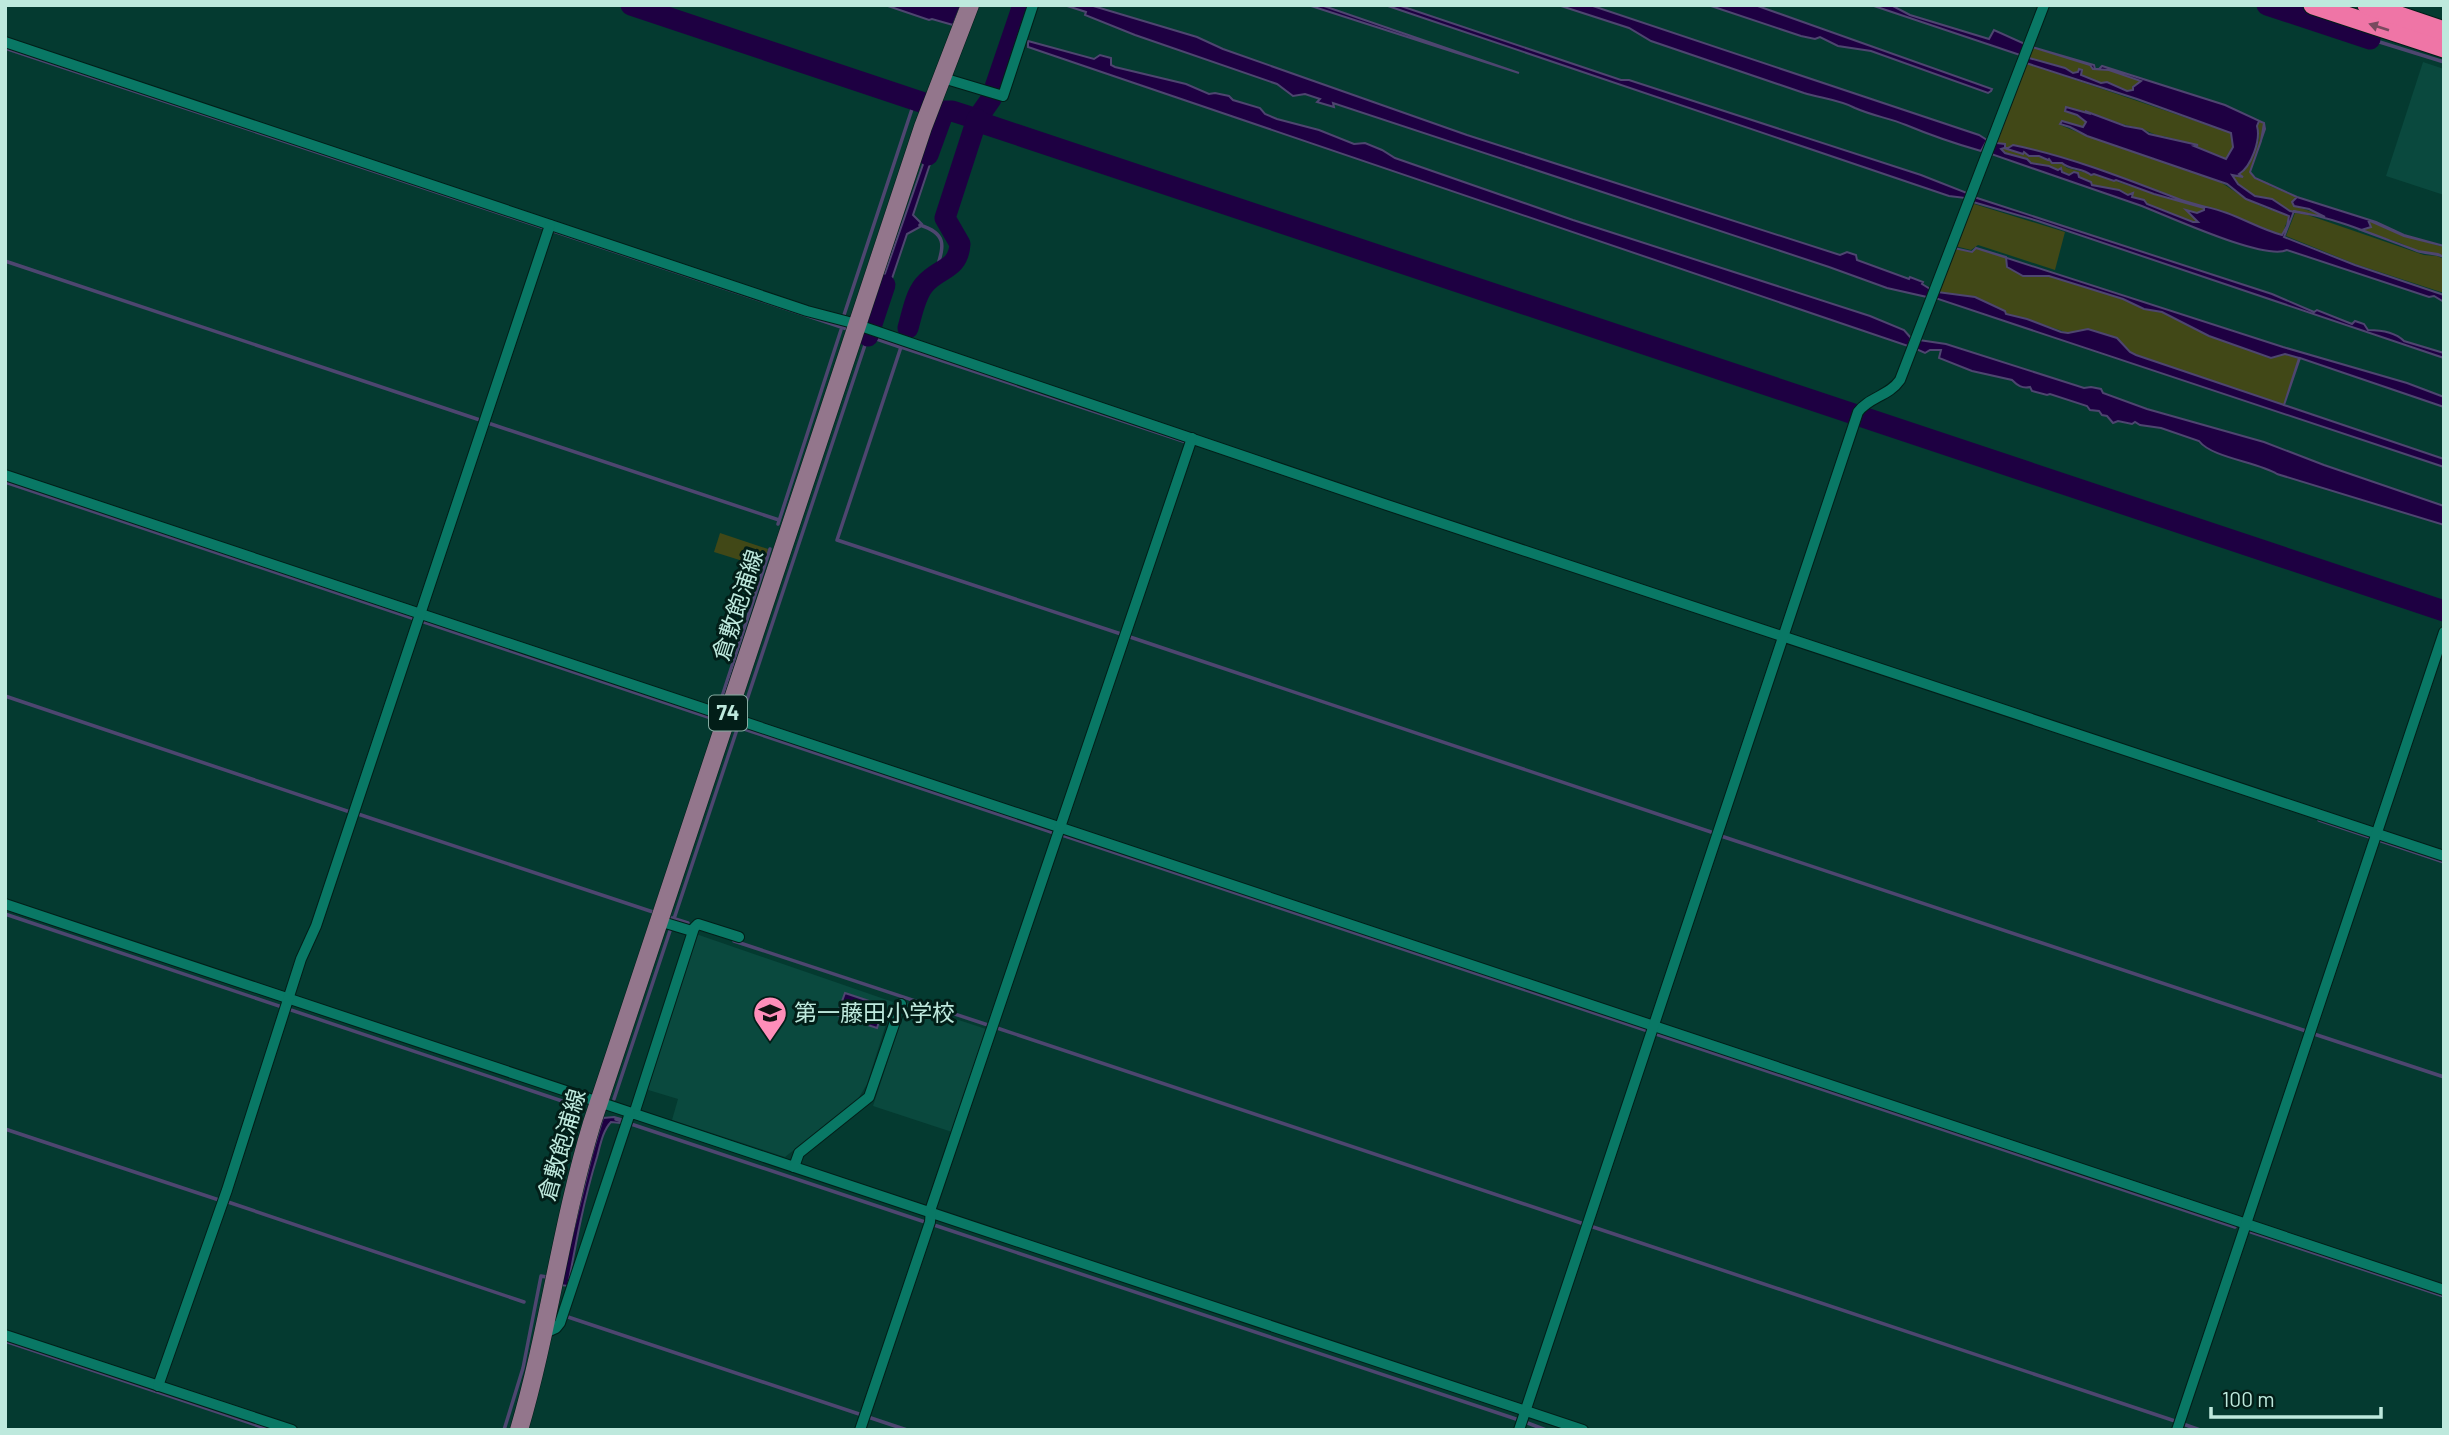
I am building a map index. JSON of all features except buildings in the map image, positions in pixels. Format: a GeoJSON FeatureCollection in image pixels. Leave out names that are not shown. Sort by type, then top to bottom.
{"type":"FeatureCollection","features":[{"type":"Feature","properties":{"kind":"highway"},"geometry":{"type":"LineString","coordinates":[[2313,5],[2444,48]]}},
{"type":"Feature","properties":{"kind":"highway"},"geometry":{"type":"LineString","coordinates":[[2367,5],[2444,31]]}},
{"type":"Feature","properties":{"kind":"main road","name":"倉敷飽浦線"},"geometry":{"type":"LineString","coordinates":[[519,1430],[543,1334],[570,1200],[599,1103],[669,924],[736,719],[857,325],[923,127],[970,5]]}},
{"type":"Feature","properties":{"kind":"street"},"geometry":{"type":"LineString","coordinates":[[943,78],[1003,96],[1033,5]]}},
{"type":"Feature","properties":{"kind":"street"},"geometry":{"type":"LineString","coordinates":[[1518,1430],[1857,416],[1867,402],[1895,388],[1900,380],[2044,5]]}},
{"type":"Feature","properties":{"kind":"street"},"geometry":{"type":"LineString","coordinates":[[5,41],[549,229],[857,325],[1783,640],[2375,837],[2444,856]]}},
{"type":"Feature","properties":{"kind":"street"},"geometry":{"type":"LineString","coordinates":[[158,1386],[230,1180],[301,960],[316,926],[549,229]]}},
{"type":"Feature","properties":{"kind":"street"},"geometry":{"type":"LineString","coordinates":[[860,1430],[931,1208],[1192,438]]}},
{"type":"Feature","properties":{"kind":"street"},"geometry":{"type":"LineString","coordinates":[[5,475],[418,618],[736,719],[2444,1290]]}},
{"type":"Feature","properties":{"kind":"street"},"geometry":{"type":"LineString","coordinates":[[2177,1430],[2444,632]]}},
{"type":"Feature","properties":{"kind":"street"},"geometry":{"type":"LineString","coordinates":[[5,904],[287,1005],[599,1103],[629,1118],[794,1167],[1583,1430]]}},
{"type":"Feature","properties":{"kind":"street"},"geometry":{"type":"LineString","coordinates":[[669,924],[692,932]]}},
{"type":"Feature","properties":{"kind":"street"},"geometry":{"type":"LineString","coordinates":[[543,1334],[561,1323],[692,932],[698,924],[739,937]]}},
{"type":"Feature","properties":{"kind":"street"},"geometry":{"type":"LineString","coordinates":[[794,1167],[799,1153],[869,1097],[901,1004]]}},
{"type":"Feature","properties":{"kind":"street"},"geometry":{"type":"LineString","coordinates":[[5,1335],[292,1430]]}},
{"type":"Feature","properties":{"kind":"shaded area"},"geometry":{"type":"Polygon","coordinates":[[[885,5],[961,5],[953,25],[885,5]]]}},
{"type":"Feature","properties":{"kind":"shaded area"},"geometry":{"type":"Polygon","coordinates":[[[1064,5],[1090,5],[1197,37],[1223,49],[1467,135],[1840,255],[1847,252],[1856,255],[1857,260],[1923,282],[1922,284],[1930,289],[1927,297],[1887,288],[1333,103],[1334,107],[1317,102],[1320,99],[1305,94],[1293,96],[1277,84],[1135,35],[1085,15],[1086,12],[1064,5]]]}},
{"type":"Feature","properties":{"kind":"shaded area"},"geometry":{"type":"Polygon","coordinates":[[[1308,5],[1321,5],[1519,73],[1308,5]]]}},
{"type":"Feature","properties":{"kind":"shaded area"},"geometry":{"type":"Polygon","coordinates":[[[1385,5],[1398,5],[1621,80],[1629,80],[1921,175],[1967,193],[1965,198],[1949,196],[1385,5]]]}},
{"type":"Feature","properties":{"kind":"shaded area"},"geometry":{"type":"Polygon","coordinates":[[[1558,5],[1590,5],[1979,135],[1987,140],[1981,151],[1651,41],[1629,28],[1558,5]]]}},
{"type":"Feature","properties":{"kind":"shaded area"},"geometry":{"type":"Polygon","coordinates":[[[1708,5],[1755,5],[1992,89],[1988,93],[1871,51],[1838,46],[1820,37],[1815,39],[1801,36],[1708,5]]]}},
{"type":"Feature","properties":{"kind":"shaded area"},"geometry":{"type":"Polygon","coordinates":[[[1871,5],[1891,5],[1910,15],[1989,39],[1994,30],[2025,44],[2020,55],[1871,5]]]}},
{"type":"Feature","properties":{"kind":"shaded area"},"geometry":{"type":"Polygon","coordinates":[[[1028,41],[1094,59],[1100,55],[1111,58],[1111,65],[1115,67],[1186,84],[1209,94],[1229,96],[1233,100],[1260,108],[1265,114],[1277,119],[1319,130],[1354,144],[1365,143],[1395,158],[1573,220],[1870,316],[1904,330],[1911,338],[1908,346],[1028,47],[1028,41]]]}},
{"type":"Feature","properties":{"kind":"shaded area"},"geometry":{"type":"Polygon","coordinates":[[[2032,47],[2094,65],[2095,69],[2102,66],[2225,105],[2264,123],[2259,121],[2257,126],[2258,138],[2254,153],[2239,174],[2243,177],[2232,175],[2238,184],[2255,196],[2272,199],[2294,212],[2284,237],[2355,265],[2444,295],[2444,302],[2434,296],[2429,297],[2287,250],[2275,252],[2237,243],[2139,205],[1991,154],[2029,55],[2029,58],[2065,68],[2073,73],[2082,70],[2081,75],[2127,91],[2133,90],[2141,81],[2109,70],[2093,69],[2090,65],[2032,47]],[[2026,63],[1996,143],[2005,144],[2005,148],[2013,145],[2075,161],[2182,200],[2227,213],[2282,235],[2287,226],[2289,216],[2246,199],[2227,184],[2087,136],[2060,124],[2062,121],[2083,127],[2086,122],[2065,111],[2066,107],[2091,114],[2085,111],[2125,126],[2142,129],[2149,134],[2198,145],[2194,146],[2226,159],[2233,147],[2231,133],[2026,63]],[[2001,149],[2031,163],[2058,170],[2061,168],[2062,172],[2069,175],[2078,173],[2079,177],[2092,185],[2119,190],[2128,195],[2133,193],[2132,197],[2193,222],[2198,222],[2186,210],[2197,213],[2204,210],[2116,180],[2091,175],[2062,163],[2052,163],[2049,159],[2001,149]]]}},
{"type":"Feature","properties":{"kind":"shaded area"},"geometry":{"type":"Polygon","coordinates":[[[2423,62],[2444,69],[2444,195],[2386,176],[2423,62]]]}},
{"type":"Feature","properties":{"kind":"shaded area"},"geometry":{"type":"Polygon","coordinates":[[[936,127],[941,131],[913,215],[922,224],[907,234],[881,311],[874,311],[881,285],[936,127]]]}},
{"type":"Feature","properties":{"kind":"shaded area"},"geometry":{"type":"Polygon","coordinates":[[[1974,197],[2272,294],[2314,312],[2317,310],[2352,324],[2355,321],[2364,324],[2368,330],[2392,334],[2404,341],[2444,353],[2444,358],[2038,221],[1973,202],[1974,197]]]}},
{"type":"Feature","properties":{"kind":"shaded area"},"geometry":{"type":"Polygon","coordinates":[[[2297,197],[2376,222],[2404,235],[2444,246],[2404,236],[2368,220],[2371,227],[2361,230],[2313,215],[2325,217],[2309,209],[2294,206],[2292,202],[2297,197]]]}},
{"type":"Feature","properties":{"kind":"shaded area"},"geometry":{"type":"Polygon","coordinates":[[[2006,258],[2283,347],[2407,383],[2444,397],[2444,407],[2300,358],[2284,405],[2299,358],[2285,354],[2271,358],[2209,336],[2162,312],[2144,309],[2123,299],[2049,276],[2023,276],[2007,267],[2006,258]]]}},
{"type":"Feature","properties":{"kind":"shaded area"},"geometry":{"type":"Polygon","coordinates":[[[1937,292],[1975,297],[2005,311],[2006,314],[2061,332],[2088,329],[2117,338],[2136,355],[2444,459],[2444,467],[1935,298],[1937,292]]]}},
{"type":"Feature","properties":{"kind":"shaded area"},"geometry":{"type":"Polygon","coordinates":[[[911,300],[920,301],[907,338],[903,337],[899,327],[905,306],[910,304],[911,300]]]}},
{"type":"Feature","properties":{"kind":"shaded area"},"geometry":{"type":"Polygon","coordinates":[[[1919,340],[1946,344],[2084,388],[2101,389],[2103,393],[2147,409],[2264,442],[2444,506],[2444,525],[2224,456],[2199,441],[2161,428],[2135,422],[2113,423],[2107,416],[2090,410],[2087,406],[2032,391],[2030,387],[2020,386],[2012,380],[1972,371],[1939,358],[1941,350],[1925,353],[1916,349],[1919,340]]]}},
{"type":"Feature","properties":{"kind":"shaded area","name":"第一藤田小学校"},"geometry":{"type":"Polygon","coordinates":[[[696,934],[893,1002],[867,1084],[858,1099],[785,1157],[672,1120],[678,1099],[645,1089],[696,934]]]}},
{"type":"Feature","properties":{"kind":"shaded area"},"geometry":{"type":"Polygon","coordinates":[[[845,993],[884,1006],[877,1028],[837,1015],[845,993]]]}},
{"type":"Feature","properties":{"kind":"shaded area"},"geometry":{"type":"Polygon","coordinates":[[[907,1003],[986,1029],[952,1132],[873,1106],[907,1003]]]}},
{"type":"Feature","properties":{"kind":"shaded area"},"geometry":{"type":"Polygon","coordinates":[[[603,1118],[621,1119],[620,1123],[611,1122],[602,1138],[584,1205],[568,1286],[560,1285],[603,1118]]]}},
{"type":"Feature","properties":{"kind":"green space"},"geometry":{"type":"Polygon","coordinates":[[[2032,47],[2090,65],[2093,69],[2109,70],[2142,81],[2133,90],[2127,91],[2107,82],[2101,84],[2079,72],[2073,73],[2065,68],[2029,58],[2032,47]]]}},
{"type":"Feature","properties":{"kind":"green space"},"geometry":{"type":"Polygon","coordinates":[[[2026,63],[2231,133],[2233,147],[2227,159],[2193,146],[2195,145],[2067,110],[2086,122],[2083,128],[2063,121],[2060,125],[2214,179],[2252,202],[2289,216],[2282,235],[2205,208],[2197,213],[2188,210],[2198,222],[2193,222],[2132,197],[2133,194],[2092,185],[2091,182],[2005,153],[2000,149],[2004,148],[2005,144],[1996,143],[2026,63]],[[2017,150],[2167,198],[2167,194],[2112,173],[2017,150]]]}},
{"type":"Feature","properties":{"kind":"green space"},"geometry":{"type":"Polygon","coordinates":[[[2257,121],[2264,123],[2265,129],[2250,172],[2270,186],[2297,197],[2294,206],[2326,216],[2325,218],[2290,211],[2272,199],[2255,196],[2238,184],[2231,174],[2237,176],[2255,151],[2259,139],[2257,121]]]}},
{"type":"Feature","properties":{"kind":"green space"},"geometry":{"type":"Polygon","coordinates":[[[1971,203],[2065,232],[2055,270],[1978,245],[1971,250],[1955,246],[1971,203]]]}},
{"type":"Feature","properties":{"kind":"green space"},"geometry":{"type":"Polygon","coordinates":[[[2295,213],[2444,259],[2444,293],[2355,264],[2286,236],[2295,213]]]}},
{"type":"Feature","properties":{"kind":"green space"},"geometry":{"type":"Polygon","coordinates":[[[2368,220],[2404,236],[2444,247],[2444,256],[2418,251],[2360,230],[2368,220]]]}},
{"type":"Feature","properties":{"kind":"green space"},"geometry":{"type":"Polygon","coordinates":[[[1954,248],[1972,252],[1976,248],[2006,257],[2039,277],[2049,276],[2123,299],[2144,309],[2162,312],[2209,336],[2271,358],[2285,354],[2299,358],[2284,405],[2136,355],[2117,338],[2088,329],[2068,333],[1937,292],[1954,248]]]}},
{"type":"Feature","properties":{"kind":"green space"},"geometry":{"type":"Polygon","coordinates":[[[720,533],[768,549],[762,567],[714,552],[720,533]]]}},
{"type":"Feature","properties":{"kind":"waterway"},"geometry":{"type":"LineString","coordinates":[[631,5],[924,103]]}},
{"type":"Feature","properties":{"kind":"waterway"},"geometry":{"type":"LineString","coordinates":[[928,155],[944,111],[977,119],[991,99],[1023,5]]}},
{"type":"Feature","properties":{"kind":"waterway"},"geometry":{"type":"LineString","coordinates":[[2267,5],[2370,39]]}},
{"type":"Feature","properties":{"kind":"waterway"},"geometry":{"type":"LineString","coordinates":[[1012,38],[1016,39]]}},
{"type":"Feature","properties":{"kind":"waterway"},"geometry":{"type":"LineString","coordinates":[[2370,39],[2444,62]]}},
{"type":"Feature","properties":{"kind":"waterway"},"geometry":{"type":"LineString","coordinates":[[5,48],[847,329]]}},
{"type":"Feature","properties":{"kind":"waterway"},"geometry":{"type":"LineString","coordinates":[[843,318],[915,100]]}},
{"type":"Feature","properties":{"kind":"waterway"},"geometry":{"type":"LineString","coordinates":[[908,328],[921,289],[930,279],[952,264],[958,253],[960,244],[945,218],[977,119],[982,123],[2444,611]]}},
{"type":"Feature","properties":{"kind":"waterway"},"geometry":{"type":"LineString","coordinates":[[920,225],[936,233],[942,244],[935,275]]}},
{"type":"Feature","properties":{"kind":"waterway"},"geometry":{"type":"LineString","coordinates":[[5,261],[480,420]]}},
{"type":"Feature","properties":{"kind":"waterway"},"geometry":{"type":"LineString","coordinates":[[868,336],[885,285]]}},
{"type":"Feature","properties":{"kind":"waterway"},"geometry":{"type":"LineString","coordinates":[[778,524],[841,330]]}},
{"type":"Feature","properties":{"kind":"waterway"},"geometry":{"type":"LineString","coordinates":[[865,335],[900,347]]}},
{"type":"Feature","properties":{"kind":"waterway"},"geometry":{"type":"LineString","coordinates":[[614,1099],[868,336]]}},
{"type":"Feature","properties":{"kind":"waterway"},"geometry":{"type":"LineString","coordinates":[[1121,634],[837,540],[901,347],[1186,442]]}},
{"type":"Feature","properties":{"kind":"waterway"},"geometry":{"type":"LineString","coordinates":[[488,423],[779,520]]}},
{"type":"Feature","properties":{"kind":"waterway"},"geometry":{"type":"LineString","coordinates":[[5,482],[714,719]]}},
{"type":"Feature","properties":{"kind":"waterway"},"geometry":{"type":"LineString","coordinates":[[718,709],[770,549]]}},
{"type":"Feature","properties":{"kind":"waterway"},"geometry":{"type":"LineString","coordinates":[[1130,637],[1711,832]]}},
{"type":"Feature","properties":{"kind":"waterway"},"geometry":{"type":"LineString","coordinates":[[5,696],[350,812]]}},
{"type":"Feature","properties":{"kind":"waterway"},"geometry":{"type":"LineString","coordinates":[[735,726],[1054,833]]}},
{"type":"Feature","properties":{"kind":"waterway"},"geometry":{"type":"LineString","coordinates":[[358,814],[653,912]]}},
{"type":"Feature","properties":{"kind":"waterway"},"geometry":{"type":"LineString","coordinates":[[2319,820],[2444,862]]}},
{"type":"Feature","properties":{"kind":"waterway"},"geometry":{"type":"LineString","coordinates":[[1062,835],[1648,1031]]}},
{"type":"Feature","properties":{"kind":"waterway"},"geometry":{"type":"LineString","coordinates":[[1721,836],[2306,1031]]}},
{"type":"Feature","properties":{"kind":"waterway"},"geometry":{"type":"LineString","coordinates":[[5,914],[580,1107]]}},
{"type":"Feature","properties":{"kind":"waterway"},"geometry":{"type":"LineString","coordinates":[[672,918],[688,923]]}},
{"type":"Feature","properties":{"kind":"waterway"},"geometry":{"type":"LineString","coordinates":[[734,941],[988,1025]]}},
{"type":"Feature","properties":{"kind":"waterway"},"geometry":{"type":"LineString","coordinates":[[997,1028],[1584,1224]]}},
{"type":"Feature","properties":{"kind":"waterway"},"geometry":{"type":"LineString","coordinates":[[1656,1034],[2235,1227]]}},
{"type":"Feature","properties":{"kind":"waterway"},"geometry":{"type":"LineString","coordinates":[[2314,1034],[2444,1077]]}},
{"type":"Feature","properties":{"kind":"waterway"},"geometry":{"type":"LineString","coordinates":[[616,1119],[925,1222]]}},
{"type":"Feature","properties":{"kind":"waterway"},"geometry":{"type":"LineString","coordinates":[[5,1129],[219,1200]]}},
{"type":"Feature","properties":{"kind":"waterway"},"geometry":{"type":"LineString","coordinates":[[228,1202],[524,1302]]}},
{"type":"Feature","properties":{"kind":"waterway"},"geometry":{"type":"LineString","coordinates":[[934,1225],[1519,1420]]}},
{"type":"Feature","properties":{"kind":"waterway"},"geometry":{"type":"LineString","coordinates":[[1590,1226],[2175,1421]]}},
{"type":"Feature","properties":{"kind":"waterway"},"geometry":{"type":"LineString","coordinates":[[2251,1232],[2444,1296]]}},
{"type":"Feature","properties":{"kind":"waterway"},"geometry":{"type":"LineString","coordinates":[[504,1430],[523,1368],[541,1276],[547,1277]]}},
{"type":"Feature","properties":{"kind":"waterway"},"geometry":{"type":"LineString","coordinates":[[568,1317],[907,1430]]}},
{"type":"Feature","properties":{"kind":"waterway"},"geometry":{"type":"LineString","coordinates":[[5,1341],[271,1430]]}},
{"type":"Feature","properties":{"kind":"waterway"},"geometry":{"type":"LineString","coordinates":[[1525,1422],[1546,1430]]}},
{"type":"Feature","properties":{"kind":"waterway"},"geometry":{"type":"LineString","coordinates":[[2183,1424],[2200,1430]]}},
{"type":"Feature","properties":{"kind":"place","name":"第一藤田小学校"},"geometry":{"type":"Point","coordinates":[770,1043]}}]}
